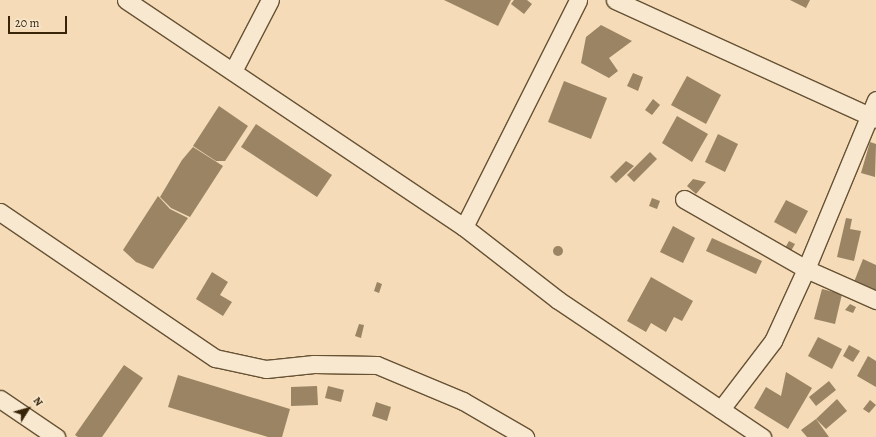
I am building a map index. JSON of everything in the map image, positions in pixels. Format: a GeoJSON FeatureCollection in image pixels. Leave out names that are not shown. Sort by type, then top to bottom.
{"type":"FeatureCollection","features":[{"type":"Feature","properties":{"kind":"street"},"geometry":{"type":"LineString","coordinates":[[126,0],[464,227],[558,300],[762,437]]}},
{"type":"Feature","properties":{"kind":"street"},"geometry":{"type":"LineString","coordinates":[[232,71],[270,0]]}},
{"type":"Feature","properties":{"kind":"street"},"geometry":{"type":"LineString","coordinates":[[464,227],[578,0]]}},
{"type":"Feature","properties":{"kind":"street"},"geometry":{"type":"LineString","coordinates":[[615,0],[872,117]]}},
{"type":"Feature","properties":{"kind":"street"},"geometry":{"type":"LineString","coordinates":[[721,409],[773,342],[872,117],[876,100]]}},
{"type":"Feature","properties":{"kind":"street"},"geometry":{"type":"LineString","coordinates":[[684,199],[806,269],[876,300]]}},
{"type":"Feature","properties":{"kind":"street"},"geometry":{"type":"LineString","coordinates":[[0,212],[215,358],[266,369],[314,364],[377,365],[463,401],[525,437]]}},
{"type":"Feature","properties":{"kind":"street"},"geometry":{"type":"LineString","coordinates":[[0,399],[56,437]]}},
{"type":"Feature","properties":{"kind":"building"},"geometry":{"type":"Polygon","coordinates":[[[444,0],[511,0],[498,26],[444,0]]]}},
{"type":"Feature","properties":{"kind":"building"},"geometry":{"type":"Polygon","coordinates":[[[514,0],[527,0],[532,4],[524,14],[511,4],[514,0]]]}},
{"type":"Feature","properties":{"kind":"building"},"geometry":{"type":"Polygon","coordinates":[[[790,0],[810,0],[806,8],[790,0]]]}},
{"type":"Feature","properties":{"kind":"building"},"geometry":{"type":"Polygon","coordinates":[[[601,25],[632,41],[609,58],[618,71],[609,78],[581,63],[586,37],[601,25]]]}},
{"type":"Feature","properties":{"kind":"building"},"geometry":{"type":"Polygon","coordinates":[[[633,73],[643,77],[638,91],[627,86],[633,73]]]}},
{"type":"Feature","properties":{"kind":"building"},"geometry":{"type":"Polygon","coordinates":[[[687,76],[721,95],[706,124],[671,105],[687,76]]]}},
{"type":"Feature","properties":{"kind":"building"},"geometry":{"type":"Polygon","coordinates":[[[564,81],[607,98],[591,139],[548,122],[564,81]]]}},
{"type":"Feature","properties":{"kind":"building"},"geometry":{"type":"Polygon","coordinates":[[[653,99],[660,105],[652,115],[645,110],[653,99]]]}},
{"type":"Feature","properties":{"kind":"building"},"geometry":{"type":"Polygon","coordinates":[[[219,106],[248,126],[225,161],[216,161],[193,146],[219,106]]]}},
{"type":"Feature","properties":{"kind":"building"},"geometry":{"type":"Polygon","coordinates":[[[677,116],[708,134],[692,162],[662,143],[677,116]]]}},
{"type":"Feature","properties":{"kind":"building"},"geometry":{"type":"Polygon","coordinates":[[[256,124],[332,175],[317,197],[241,147],[256,124]]]}},
{"type":"Feature","properties":{"kind":"building"},"geometry":{"type":"Polygon","coordinates":[[[718,134],[738,144],[725,172],[705,162],[718,134]]]}},
{"type":"Feature","properties":{"kind":"building"},"geometry":{"type":"Polygon","coordinates":[[[870,142],[876,144],[875,177],[861,173],[870,142]]]}},
{"type":"Feature","properties":{"kind":"building"},"geometry":{"type":"Polygon","coordinates":[[[193,147],[223,166],[190,217],[171,208],[160,197],[182,160],[193,147]]]}},
{"type":"Feature","properties":{"kind":"building"},"geometry":{"type":"Polygon","coordinates":[[[650,152],[657,159],[634,182],[627,175],[650,152]]]}},
{"type":"Feature","properties":{"kind":"building"},"geometry":{"type":"Polygon","coordinates":[[[626,161],[634,166],[616,183],[610,177],[626,161]]]}},
{"type":"Feature","properties":{"kind":"building"},"geometry":{"type":"Polygon","coordinates":[[[693,179],[706,182],[696,194],[687,186],[693,179]]]}},
{"type":"Feature","properties":{"kind":"building"},"geometry":{"type":"Polygon","coordinates":[[[158,196],[170,209],[188,218],[153,269],[136,262],[123,250],[158,196]]]}},
{"type":"Feature","properties":{"kind":"building"},"geometry":{"type":"Polygon","coordinates":[[[652,198],[660,201],[657,209],[649,206],[652,198]]]}},
{"type":"Feature","properties":{"kind":"building"},"geometry":{"type":"Polygon","coordinates":[[[786,200],[808,211],[796,234],[774,222],[786,200]]]}},
{"type":"Feature","properties":{"kind":"building"},"geometry":{"type":"Polygon","coordinates":[[[846,218],[852,219],[850,229],[861,231],[854,261],[837,257],[846,218]]]}},
{"type":"Feature","properties":{"kind":"building"},"geometry":{"type":"Polygon","coordinates":[[[673,226],[695,238],[683,263],[660,252],[673,226]]]}},
{"type":"Feature","properties":{"kind":"building"},"geometry":{"type":"Polygon","coordinates":[[[712,238],[762,261],[756,274],[706,251],[712,238]]]}},
{"type":"Feature","properties":{"kind":"building"},"geometry":{"type":"Polygon","coordinates":[[[789,241],[795,244],[791,251],[785,248],[789,241]]]}},
{"type":"Feature","properties":{"kind":"building"},"geometry":{"type":"Polygon","coordinates":[[[558,246],[563,251],[558,256],[553,251],[558,246]]]}},
{"type":"Feature","properties":{"kind":"building"},"geometry":{"type":"Polygon","coordinates":[[[863,259],[876,265],[876,290],[854,282],[863,259]]]}},
{"type":"Feature","properties":{"kind":"building"},"geometry":{"type":"Polygon","coordinates":[[[212,272],[228,282],[220,295],[232,302],[223,316],[196,299],[212,272]]]}},
{"type":"Feature","properties":{"kind":"building"},"geometry":{"type":"Polygon","coordinates":[[[651,277],[693,301],[682,321],[674,317],[666,332],[651,323],[646,332],[627,321],[651,277]]]}},
{"type":"Feature","properties":{"kind":"building"},"geometry":{"type":"Polygon","coordinates":[[[377,282],[382,284],[379,293],[374,291],[377,282]]]}},
{"type":"Feature","properties":{"kind":"building"},"geometry":{"type":"Polygon","coordinates":[[[822,289],[842,294],[835,324],[814,319],[822,289]]]}},
{"type":"Feature","properties":{"kind":"building"},"geometry":{"type":"Polygon","coordinates":[[[850,304],[856,307],[853,313],[845,310],[850,304]]]}},
{"type":"Feature","properties":{"kind":"building"},"geometry":{"type":"Polygon","coordinates":[[[359,324],[364,325],[361,338],[355,336],[359,324]]]}},
{"type":"Feature","properties":{"kind":"building"},"geometry":{"type":"Polygon","coordinates":[[[818,337],[842,349],[832,369],[808,356],[818,337]]]}},
{"type":"Feature","properties":{"kind":"building"},"geometry":{"type":"Polygon","coordinates":[[[849,345],[860,351],[853,362],[843,356],[849,345]]]}},
{"type":"Feature","properties":{"kind":"building"},"geometry":{"type":"Polygon","coordinates":[[[868,356],[876,361],[876,387],[857,376],[868,356]]]}},
{"type":"Feature","properties":{"kind":"building"},"geometry":{"type":"Polygon","coordinates":[[[124,365],[143,378],[102,437],[78,437],[75,435],[124,365]]]}},
{"type":"Feature","properties":{"kind":"building"},"geometry":{"type":"Polygon","coordinates":[[[786,372],[812,388],[788,429],[754,408],[766,387],[781,396],[786,372]]]}},
{"type":"Feature","properties":{"kind":"building"},"geometry":{"type":"Polygon","coordinates":[[[178,375],[290,409],[282,437],[268,437],[168,407],[178,375]]]}},
{"type":"Feature","properties":{"kind":"building"},"geometry":{"type":"Polygon","coordinates":[[[829,381],[836,390],[816,406],[809,397],[829,381]]]}},
{"type":"Feature","properties":{"kind":"building"},"geometry":{"type":"Polygon","coordinates":[[[317,386],[318,405],[291,406],[291,387],[317,386]]]}},
{"type":"Feature","properties":{"kind":"building"},"geometry":{"type":"Polygon","coordinates":[[[328,386],[344,390],[341,402],[325,398],[328,386]]]}},
{"type":"Feature","properties":{"kind":"building"},"geometry":{"type":"Polygon","coordinates":[[[837,399],[847,411],[826,429],[816,419],[837,399]]]}},
{"type":"Feature","properties":{"kind":"building"},"geometry":{"type":"Polygon","coordinates":[[[870,400],[876,405],[869,413],[863,409],[870,400]]]}},
{"type":"Feature","properties":{"kind":"building"},"geometry":{"type":"Polygon","coordinates":[[[376,402],[391,407],[387,421],[372,416],[376,402]]]}},
{"type":"Feature","properties":{"kind":"building"},"geometry":{"type":"Polygon","coordinates":[[[816,419],[829,437],[807,437],[801,430],[816,419]]]}}]}
